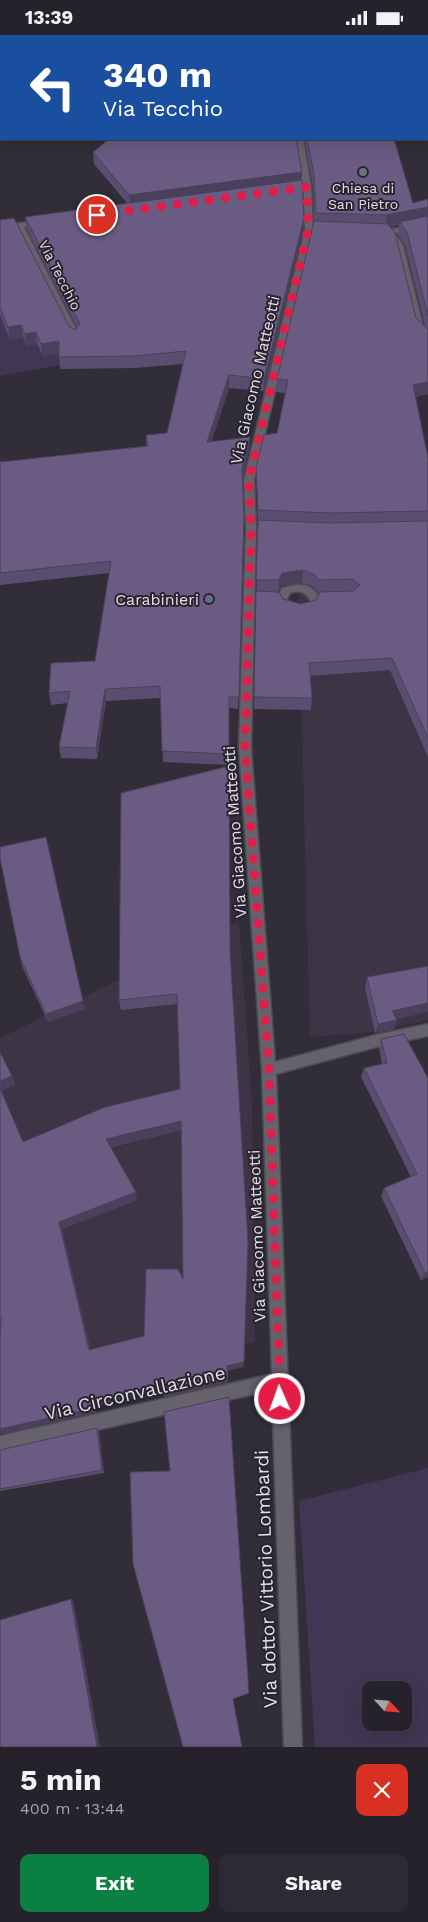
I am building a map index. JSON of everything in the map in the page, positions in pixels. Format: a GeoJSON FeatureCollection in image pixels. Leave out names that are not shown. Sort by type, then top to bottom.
{"type":"FeatureCollection","features":[{"type":"Feature","properties":{"kind":"street","name":"Via Giacomo Matteotti"},"geometry":{"type":"LineString","coordinates":[[280,1380],[269,1071],[245,748],[256,528],[249,480],[313,230],[302,187],[299,140]]}},
{"type":"Feature","properties":{"kind":"street","name":"Via Tecchio"},"geometry":{"type":"LineString","coordinates":[[0,228],[48,221]]}},
{"type":"Feature","properties":{"kind":"street"},"geometry":{"type":"LineString","coordinates":[[365,231],[389,232],[417,229],[428,223]]}},
{"type":"Feature","properties":{"kind":"street","name":"Via Tecchio"},"geometry":{"type":"LineString","coordinates":[[20,225],[76,337]]}},
{"type":"Feature","properties":{"kind":"street"},"geometry":{"type":"LineString","coordinates":[[389,232],[399,245],[420,331],[428,338]]}},
{"type":"Feature","properties":{"kind":"street"},"geometry":{"type":"LineString","coordinates":[[281,601],[286,591],[298,587],[310,591],[317,602]]}},
{"type":"Feature","properties":{"kind":"street"},"geometry":{"type":"LineString","coordinates":[[269,1071],[380,1040],[428,1031]]}},
{"type":"Feature","properties":{"kind":"street","name":"Via Circonvallazione"},"geometry":{"type":"LineString","coordinates":[[0,1444],[280,1380]]}},
{"type":"Feature","properties":{"kind":"street","name":"Via dottor Vittorio Lombardi"},"geometry":{"type":"LineString","coordinates":[[280,1380],[293,1747]]}},
{"type":"Feature","properties":{"kind":"shaded area"},"geometry":{"type":"Polygon","coordinates":[[[38,228],[95,359],[0,376],[0,234],[38,228]]]}},
{"type":"Feature","properties":{"kind":"shaded area"},"geometry":{"type":"Polygon","coordinates":[[[428,534],[428,1020],[372,1032],[310,1037],[297,535],[428,534]]]}},
{"type":"Feature","properties":{"kind":"shaded area"},"geometry":{"type":"Polygon","coordinates":[[[239,921],[252,1104],[255,1341],[171,1365],[0,1388],[0,1038],[239,921]]]}},
{"type":"Feature","properties":{"kind":"shaded area"},"geometry":{"type":"Polygon","coordinates":[[[428,1468],[428,1747],[315,1747],[299,1501],[428,1468]]]}},
{"type":"Feature","properties":{"kind":"building"},"geometry":{"type":"Polygon","coordinates":[[[108,140],[296,140],[302,172],[129,195],[93,152],[108,140]]]}},
{"type":"Feature","properties":{"kind":"building","name":"Chiesa di San Pietro"},"geometry":{"type":"Polygon","coordinates":[[[307,140],[394,140],[413,203],[428,199],[428,207],[387,215],[316,213],[314,174],[307,140]]]}},
{"type":"Feature","properties":{"kind":"building"},"geometry":{"type":"Polygon","coordinates":[[[302,180],[304,218],[264,379],[229,375],[207,442],[250,437],[242,468],[244,516],[239,697],[229,697],[229,754],[162,751],[160,686],[105,689],[96,748],[59,747],[70,691],[49,693],[51,663],[95,661],[111,561],[0,573],[0,462],[148,446],[146,435],[167,433],[186,351],[134,356],[59,357],[59,341],[41,344],[36,332],[25,334],[21,325],[8,327],[0,308],[0,220],[14,218],[69,326],[75,330],[80,324],[25,217],[302,180]]]}},
{"type":"Feature","properties":{"kind":"building"},"geometry":{"type":"Polygon","coordinates":[[[428,216],[428,316],[407,232],[400,222],[428,216]]]}},
{"type":"Feature","properties":{"kind":"building"},"geometry":{"type":"Polygon","coordinates":[[[314,221],[388,224],[395,233],[416,318],[428,329],[428,382],[413,385],[428,458],[428,511],[330,513],[258,510],[256,467],[264,435],[277,433],[288,380],[277,379],[314,221]]]}},
{"type":"Feature","properties":{"kind":"building"},"geometry":{"type":"Polygon","coordinates":[[[258,520],[330,523],[428,521],[428,738],[392,658],[309,663],[312,698],[254,697],[256,591],[279,592],[283,599],[301,604],[316,600],[320,592],[353,591],[360,585],[353,579],[320,580],[313,574],[303,570],[282,573],[279,580],[256,580],[258,520]]]}},
{"type":"Feature","properties":{"kind":"building"},"geometry":{"type":"Polygon","coordinates":[[[229,766],[230,951],[248,1240],[244,1362],[227,1366],[228,1377],[163,1392],[162,1383],[93,1402],[94,1408],[0,1429],[0,1088],[23,1142],[105,1107],[180,1089],[177,994],[119,1000],[121,793],[229,766]],[[181,1121],[106,1139],[136,1192],[59,1222],[89,1350],[144,1336],[146,1269],[178,1269],[183,1279],[181,1121]]]}},
{"type":"Feature","properties":{"kind":"building"},"geometry":{"type":"Polygon","coordinates":[[[46,837],[83,1001],[46,1014],[20,957],[0,858],[0,847],[46,837]]]}},
{"type":"Feature","properties":{"kind":"building"},"geometry":{"type":"Polygon","coordinates":[[[428,966],[428,1003],[392,1011],[397,1020],[378,1024],[367,977],[428,966]]]}},
{"type":"Feature","properties":{"kind":"building"},"geometry":{"type":"Polygon","coordinates":[[[404,1034],[428,1078],[428,1272],[425,1273],[384,1188],[417,1174],[364,1068],[387,1063],[381,1039],[404,1034]]]}},
{"type":"Feature","properties":{"kind":"building"},"geometry":{"type":"Polygon","coordinates":[[[0,1052],[12,1076],[0,1081],[0,1052]]]}},
{"type":"Feature","properties":{"kind":"building"},"geometry":{"type":"Polygon","coordinates":[[[229,1397],[249,1693],[233,1699],[242,1747],[183,1747],[133,1564],[130,1472],[170,1471],[164,1412],[229,1397]]]}},
{"type":"Feature","properties":{"kind":"building"},"geometry":{"type":"Polygon","coordinates":[[[97,1428],[102,1470],[0,1489],[0,1450],[97,1428]]]}},
{"type":"Feature","properties":{"kind":"building"},"geometry":{"type":"Polygon","coordinates":[[[71,1599],[97,1747],[0,1747],[0,1620],[71,1599]]]}},
{"type":"Feature","properties":{"kind":"place","name":"Chiesa di San Pietro"},"geometry":{"type":"Point","coordinates":[363,172]}},
{"type":"Feature","properties":{"kind":"place","name":"Carabinieri"},"geometry":{"type":"Point","coordinates":[209,599]}},
{"type":"Feature","properties":{"kind":"route"},"geometry":{"type":"LineString","coordinates":[[97,215],[307,187],[310,220],[249,480],[251,528],[245,748],[269,1071],[280,1399]]}}]}
